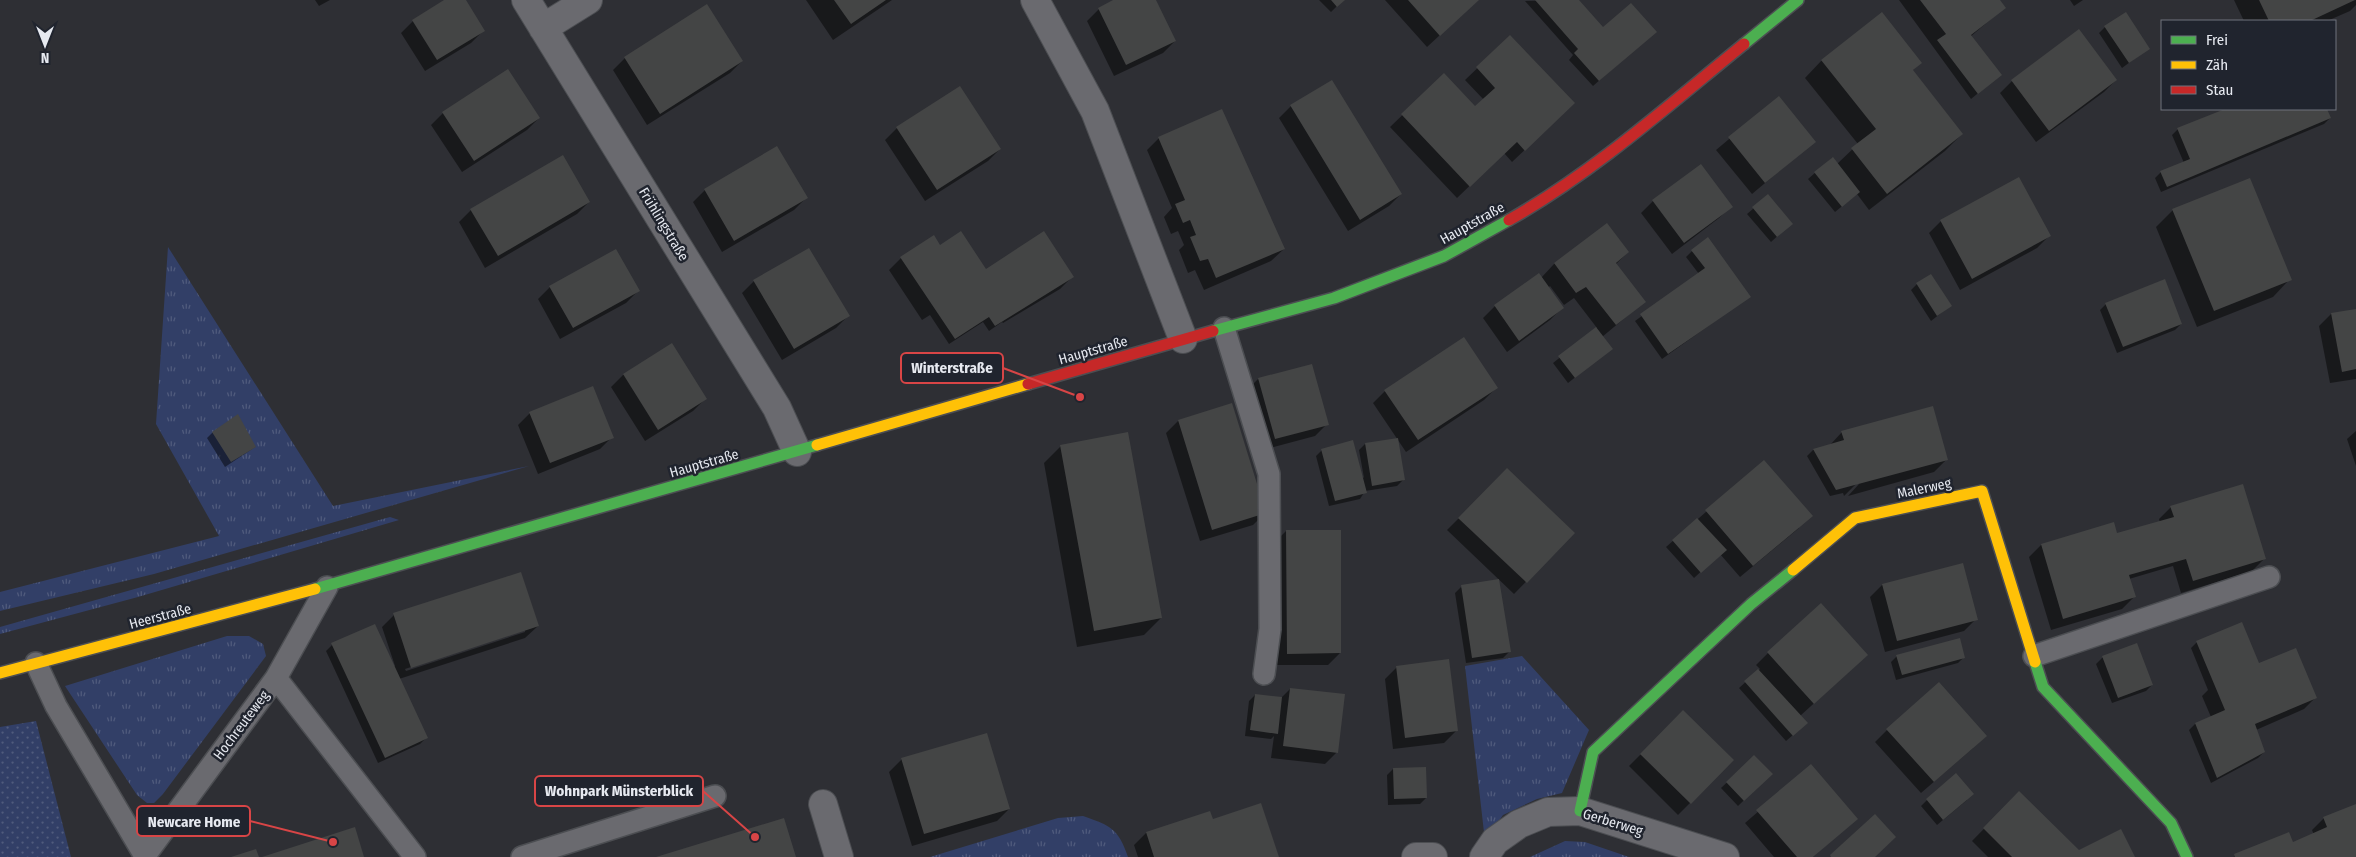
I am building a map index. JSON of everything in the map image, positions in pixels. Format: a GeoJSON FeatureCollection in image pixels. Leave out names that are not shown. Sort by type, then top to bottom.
{"type":"FeatureCollection","features":[{"type":"Feature","properties":{"kind":"street","name":"Frühlingstraße"},"geometry":{"type":"LineString","coordinates":[[526,0],[777,408],[797,452]]}},
{"type":"Feature","properties":{"kind":"street"},"geometry":{"type":"LineString","coordinates":[[544,28],[588,0]]}},
{"type":"Feature","properties":{"kind":"street"},"geometry":{"type":"LineString","coordinates":[[1035,0],[1095,111],[1183,339]]}},
{"type":"Feature","properties":{"kind":"street","name":"Hauptstraße"},"geometry":{"type":"LineString","coordinates":[[327,587],[1183,339],[1334,298],[1444,256],[1512,218],[1627,139],[1798,0]]}},
{"type":"Feature","properties":{"kind":"street","name":"Malerweg"},"geometry":{"type":"LineString","coordinates":[[1580,811],[1593,752],[1751,604],[1854,518],[1982,491],[2044,687],[2171,823],[2187,857]]}},
{"type":"Feature","properties":{"kind":"street","name":"Heerstraße"},"geometry":{"type":"LineString","coordinates":[[0,672],[327,587]]}},
{"type":"Feature","properties":{"kind":"street"},"geometry":{"type":"LineString","coordinates":[[822,804],[839,857]]}},
{"type":"Feature","properties":{"kind":"street","name":"Gerberweg"},"geometry":{"type":"LineString","coordinates":[[1484,857],[1495,841],[1519,824],[1548,812],[1580,811],[1725,857]]}},
{"type":"Feature","properties":{"kind":"street"},"geometry":{"type":"LineString","coordinates":[[1416,857],[1434,857]]}},
{"type":"Feature","properties":{"kind":"lane"},"geometry":{"type":"LineString","coordinates":[[1224,328],[1269,474],[1270,629],[1264,674]]}},
{"type":"Feature","properties":{"kind":"lane"},"geometry":{"type":"LineString","coordinates":[[2034,656],[2269,577]]}},
{"type":"Feature","properties":{"kind":"lane","name":"Hochreuteweg"},"geometry":{"type":"LineString","coordinates":[[144,857],[276,678],[327,587]]}},
{"type":"Feature","properties":{"kind":"lane"},"geometry":{"type":"LineString","coordinates":[[36,663],[56,706],[144,857]]}},
{"type":"Feature","properties":{"kind":"lane"},"geometry":{"type":"LineString","coordinates":[[276,678],[415,857]]}},
{"type":"Feature","properties":{"kind":"lane"},"geometry":{"type":"LineString","coordinates":[[522,857],[715,796]]}},
{"type":"Feature","properties":{"kind":"green space"},"geometry":{"type":"Polygon","coordinates":[[[168,247],[333,506],[529,466],[154,574],[0,611],[0,592],[219,536],[156,424],[168,247]]]}},
{"type":"Feature","properties":{"kind":"green space"},"geometry":{"type":"Polygon","coordinates":[[[390,517],[399,520],[138,597],[0,634],[0,627],[390,517]]]}},
{"type":"Feature","properties":{"kind":"green space"},"geometry":{"type":"Polygon","coordinates":[[[227,636],[249,636],[263,644],[266,656],[163,794],[154,803],[147,803],[137,795],[65,686],[227,636]]]}},
{"type":"Feature","properties":{"kind":"green space"},"geometry":{"type":"Polygon","coordinates":[[[1522,656],[1589,730],[1562,793],[1537,799],[1503,815],[1485,841],[1465,666],[1522,656]]]}},
{"type":"Feature","properties":{"kind":"green space"},"geometry":{"type":"Polygon","coordinates":[[[36,721],[71,857],[0,857],[0,727],[36,721]]]}},
{"type":"Feature","properties":{"kind":"green space"},"geometry":{"type":"Polygon","coordinates":[[[1083,816],[1112,829],[1121,840],[1128,857],[930,857],[1058,818],[1083,816]]]}},
{"type":"Feature","properties":{"kind":"green space"},"geometry":{"type":"Polygon","coordinates":[[[1565,841],[1585,842],[1629,857],[1530,857],[1565,841]]]}},
{"type":"Feature","properties":{"kind":"building"},"geometry":{"type":"Polygon","coordinates":[[[444,0],[466,0],[485,31],[437,60],[412,20],[444,0]]]}},
{"type":"Feature","properties":{"kind":"building"},"geometry":{"type":"Polygon","coordinates":[[[834,0],[886,0],[851,24],[834,0]]]}},
{"type":"Feature","properties":{"kind":"building"},"geometry":{"type":"Polygon","coordinates":[[[1113,0],[1156,0],[1176,41],[1126,65],[1098,8],[1113,0]]]}},
{"type":"Feature","properties":{"kind":"building"},"geometry":{"type":"Polygon","coordinates":[[[1331,0],[1345,0],[1337,7],[1331,0]]]}},
{"type":"Feature","properties":{"kind":"building"},"geometry":{"type":"Polygon","coordinates":[[[1408,0],[1479,0],[1440,36],[1408,0]]]}},
{"type":"Feature","properties":{"kind":"building"},"geometry":{"type":"Polygon","coordinates":[[[1535,0],[1579,0],[1603,27],[1631,3],[1657,32],[1599,81],[1574,53],[1578,49],[1535,0]]]}},
{"type":"Feature","properties":{"kind":"building"},"geometry":{"type":"Polygon","coordinates":[[[1920,0],[2000,0],[2006,8],[1971,35],[2002,75],[1978,94],[1937,40],[1946,34],[1920,0]]]}},
{"type":"Feature","properties":{"kind":"building"},"geometry":{"type":"Polygon","coordinates":[[[2259,0],[2355,0],[2312,20],[2269,20],[2259,0]]]}},
{"type":"Feature","properties":{"kind":"building"},"geometry":{"type":"Polygon","coordinates":[[[707,4],[743,61],[660,114],[624,57],[707,4]]]}},
{"type":"Feature","properties":{"kind":"building"},"geometry":{"type":"Polygon","coordinates":[[[1882,12],[1922,63],[1913,70],[1963,134],[1887,194],[1851,148],[1876,129],[1821,60],[1882,12]]]}},
{"type":"Feature","properties":{"kind":"building"},"geometry":{"type":"Polygon","coordinates":[[[2126,12],[2150,49],[2129,63],[2104,26],[2126,12]]]}},
{"type":"Feature","properties":{"kind":"building"},"geometry":{"type":"Polygon","coordinates":[[[2079,29],[2117,80],[2049,131],[2011,80],[2079,29]]]}},
{"type":"Feature","properties":{"kind":"building"},"geometry":{"type":"Polygon","coordinates":[[[1510,35],[1575,103],[1525,151],[1517,142],[1470,187],[1401,114],[1444,73],[1475,106],[1495,88],[1476,67],[1510,35]]]}},
{"type":"Feature","properties":{"kind":"building"},"geometry":{"type":"Polygon","coordinates":[[[508,69],[540,118],[474,161],[442,112],[508,69]]]}},
{"type":"Feature","properties":{"kind":"building"},"geometry":{"type":"Polygon","coordinates":[[[1332,80],[1402,194],[1360,220],[1290,105],[1332,80]]]}},
{"type":"Feature","properties":{"kind":"building"},"geometry":{"type":"Polygon","coordinates":[[[960,86],[1001,149],[937,190],[896,127],[960,86]]]}},
{"type":"Feature","properties":{"kind":"building"},"geometry":{"type":"Polygon","coordinates":[[[1779,96],[1816,142],[1765,183],[1728,137],[1779,96]]]}},
{"type":"Feature","properties":{"kind":"building"},"geometry":{"type":"Polygon","coordinates":[[[1222,109],[1285,249],[1216,278],[1208,259],[1200,261],[1190,237],[1196,235],[1190,220],[1183,223],[1175,204],[1185,200],[1158,137],[1222,109]]]}},
{"type":"Feature","properties":{"kind":"building"},"geometry":{"type":"Polygon","coordinates":[[[2222,110],[2327,110],[2331,118],[2167,187],[2160,171],[2190,159],[2177,128],[2222,110]]]}},
{"type":"Feature","properties":{"kind":"building"},"geometry":{"type":"Polygon","coordinates":[[[777,146],[808,198],[734,241],[704,189],[777,146]]]}},
{"type":"Feature","properties":{"kind":"building"},"geometry":{"type":"Polygon","coordinates":[[[563,155],[590,202],[498,256],[470,209],[563,155]]]}},
{"type":"Feature","properties":{"kind":"building"},"geometry":{"type":"Polygon","coordinates":[[[1833,157],[1860,192],[1842,207],[1814,172],[1833,157]]]}},
{"type":"Feature","properties":{"kind":"building"},"geometry":{"type":"Polygon","coordinates":[[[1701,164],[1733,207],[1684,243],[1652,200],[1701,164]]]}},
{"type":"Feature","properties":{"kind":"building"},"geometry":{"type":"Polygon","coordinates":[[[2019,177],[2051,236],[1972,279],[1940,220],[2019,177]]]}},
{"type":"Feature","properties":{"kind":"building"},"geometry":{"type":"Polygon","coordinates":[[[2250,178],[2292,280],[2214,311],[2172,209],[2250,178]]]}},
{"type":"Feature","properties":{"kind":"building"},"geometry":{"type":"Polygon","coordinates":[[[1768,194],[1793,224],[1777,237],[1752,207],[1768,194]]]}},
{"type":"Feature","properties":{"kind":"building"},"geometry":{"type":"Polygon","coordinates":[[[1607,223],[1629,252],[1616,263],[1646,302],[1616,325],[1586,287],[1576,293],[1554,263],[1607,223]]]}},
{"type":"Feature","properties":{"kind":"building"},"geometry":{"type":"Polygon","coordinates":[[[961,231],[986,269],[1044,231],[1074,277],[995,326],[989,317],[955,339],[900,257],[934,235],[940,245],[961,231]]]}},
{"type":"Feature","properties":{"kind":"building"},"geometry":{"type":"Polygon","coordinates":[[[1708,237],[1751,297],[1668,354],[1640,314],[1705,268],[1691,250],[1708,237]]]}},
{"type":"Feature","properties":{"kind":"building"},"geometry":{"type":"Polygon","coordinates":[[[809,248],[850,316],[794,349],[753,280],[809,248]]]}},
{"type":"Feature","properties":{"kind":"building"},"geometry":{"type":"Polygon","coordinates":[[[616,249],[640,291],[573,328],[549,286],[616,249]]]}},
{"type":"Feature","properties":{"kind":"building"},"geometry":{"type":"Polygon","coordinates":[[[1539,273],[1564,308],[1519,341],[1494,305],[1539,273]]]}},
{"type":"Feature","properties":{"kind":"building"},"geometry":{"type":"Polygon","coordinates":[[[1931,274],[1952,306],[1937,316],[1916,283],[1931,274]]]}},
{"type":"Feature","properties":{"kind":"building"},"geometry":{"type":"Polygon","coordinates":[[[2165,279],[2182,324],[2123,347],[2105,303],[2165,279]]]}},
{"type":"Feature","properties":{"kind":"building"},"geometry":{"type":"Polygon","coordinates":[[[2356,309],[2356,369],[2342,372],[2331,313],[2356,309]]]}},
{"type":"Feature","properties":{"kind":"building"},"geometry":{"type":"Polygon","coordinates":[[[1596,327],[1613,349],[1575,378],[1558,356],[1596,327]]]}},
{"type":"Feature","properties":{"kind":"building"},"geometry":{"type":"Polygon","coordinates":[[[1464,337],[1498,388],[1418,440],[1384,390],[1464,337]]]}},
{"type":"Feature","properties":{"kind":"building"},"geometry":{"type":"Polygon","coordinates":[[[672,343],[707,399],[658,430],[623,374],[672,343]]]}},
{"type":"Feature","properties":{"kind":"building"},"geometry":{"type":"Polygon","coordinates":[[[1312,364],[1329,425],[1275,439],[1258,378],[1312,364]]]}},
{"type":"Feature","properties":{"kind":"building"},"geometry":{"type":"Polygon","coordinates":[[[593,386],[614,438],[550,463],[529,412],[593,386]]]}},
{"type":"Feature","properties":{"kind":"building"},"geometry":{"type":"Polygon","coordinates":[[[1232,403],[1266,513],[1212,530],[1178,420],[1232,403]]]}},
{"type":"Feature","properties":{"kind":"building"},"geometry":{"type":"Polygon","coordinates":[[[1933,406],[1948,460],[1836,490],[1813,449],[1844,440],[1841,431],[1933,406]]]}},
{"type":"Feature","properties":{"kind":"building"},"geometry":{"type":"Polygon","coordinates":[[[238,414],[256,447],[231,462],[212,432],[238,414]]]}},
{"type":"Feature","properties":{"kind":"building"},"geometry":{"type":"Polygon","coordinates":[[[1128,432],[1162,618],[1094,631],[1060,445],[1128,432]]]}},
{"type":"Feature","properties":{"kind":"building"},"geometry":{"type":"Polygon","coordinates":[[[1398,438],[1405,480],[1372,486],[1365,443],[1398,438]]]}},
{"type":"Feature","properties":{"kind":"building"},"geometry":{"type":"Polygon","coordinates":[[[1353,440],[1367,493],[1335,501],[1321,449],[1353,440]]]}},
{"type":"Feature","properties":{"kind":"building"},"geometry":{"type":"Polygon","coordinates":[[[1764,460],[1813,516],[1753,566],[1705,510],[1764,460]]]}},
{"type":"Feature","properties":{"kind":"building"},"geometry":{"type":"Polygon","coordinates":[[[1507,468],[1575,533],[1527,583],[1458,518],[1507,468]]]}},
{"type":"Feature","properties":{"kind":"building"},"geometry":{"type":"Polygon","coordinates":[[[2243,484],[2266,559],[2193,581],[2186,559],[2129,575],[2136,597],[2063,619],[2041,544],[2114,522],[2117,533],[2174,517],[2170,506],[2243,484]]]}},
{"type":"Feature","properties":{"kind":"building"},"geometry":{"type":"Polygon","coordinates":[[[1697,518],[1727,550],[1701,573],[1672,540],[1697,518]]]}},
{"type":"Feature","properties":{"kind":"building"},"geometry":{"type":"Polygon","coordinates":[[[1286,530],[1341,530],[1341,653],[1287,654],[1286,530]]]}},
{"type":"Feature","properties":{"kind":"building"},"geometry":{"type":"Polygon","coordinates":[[[1963,563],[1978,620],[1897,641],[1882,584],[1963,563]]]}},
{"type":"Feature","properties":{"kind":"building"},"geometry":{"type":"Polygon","coordinates":[[[521,572],[539,626],[411,668],[393,613],[521,572]]]}},
{"type":"Feature","properties":{"kind":"building"},"geometry":{"type":"Polygon","coordinates":[[[1499,579],[1511,652],[1472,658],[1461,585],[1499,579]]]}},
{"type":"Feature","properties":{"kind":"building"},"geometry":{"type":"Polygon","coordinates":[[[1821,603],[1868,655],[1814,704],[1767,652],[1821,603]]]}},
{"type":"Feature","properties":{"kind":"building"},"geometry":{"type":"Polygon","coordinates":[[[2242,622],[2259,663],[2296,648],[2317,698],[2255,724],[2265,752],[2217,778],[2195,723],[2225,710],[2196,641],[2242,622]]]}},
{"type":"Feature","properties":{"kind":"building"},"geometry":{"type":"Polygon","coordinates":[[[375,624],[428,738],[385,758],[331,643],[375,624]]]}},
{"type":"Feature","properties":{"kind":"building"},"geometry":{"type":"Polygon","coordinates":[[[1960,638],[1965,658],[1902,675],[1896,655],[1960,638]]]}},
{"type":"Feature","properties":{"kind":"building"},"geometry":{"type":"Polygon","coordinates":[[[2137,643],[2153,685],[2118,698],[2102,656],[2137,643]]]}},
{"type":"Feature","properties":{"kind":"building"},"geometry":{"type":"Polygon","coordinates":[[[1449,659],[1458,731],[1405,738],[1396,666],[1449,659]]]}},
{"type":"Feature","properties":{"kind":"building"},"geometry":{"type":"Polygon","coordinates":[[[1758,669],[1808,723],[1793,736],[1744,681],[1758,669]]]}},
{"type":"Feature","properties":{"kind":"building"},"geometry":{"type":"Polygon","coordinates":[[[1939,682],[1987,736],[1934,782],[1886,729],[1939,682]]]}},
{"type":"Feature","properties":{"kind":"building"},"geometry":{"type":"Polygon","coordinates":[[[1290,688],[1345,694],[1338,753],[1283,746],[1290,688]]]}},
{"type":"Feature","properties":{"kind":"building"},"geometry":{"type":"Polygon","coordinates":[[[1255,694],[1282,697],[1278,734],[1250,730],[1255,694]]]}},
{"type":"Feature","properties":{"kind":"building"},"geometry":{"type":"Polygon","coordinates":[[[1683,710],[1734,760],[1691,804],[1640,754],[1683,710]]]}},
{"type":"Feature","properties":{"kind":"building"},"geometry":{"type":"Polygon","coordinates":[[[987,733],[1010,809],[924,834],[901,758],[987,733]]]}},
{"type":"Feature","properties":{"kind":"building"},"geometry":{"type":"Polygon","coordinates":[[[1754,755],[1773,774],[1744,801],[1726,782],[1754,755]]]}},
{"type":"Feature","properties":{"kind":"building"},"geometry":{"type":"Polygon","coordinates":[[[1811,764],[1858,819],[1813,857],[1797,857],[1756,810],[1811,764]]]}},
{"type":"Feature","properties":{"kind":"building"},"geometry":{"type":"Polygon","coordinates":[[[1426,767],[1427,798],[1394,799],[1393,768],[1426,767]]]}},
{"type":"Feature","properties":{"kind":"building"},"geometry":{"type":"Polygon","coordinates":[[[1956,773],[1974,794],[1943,820],[1926,799],[1956,773]]]}},
{"type":"Feature","properties":{"kind":"building"},"geometry":{"type":"Polygon","coordinates":[[[2019,791],[2079,850],[2121,829],[2135,857],[2012,857],[1983,828],[2019,791]]]}},
{"type":"Feature","properties":{"kind":"building"},"geometry":{"type":"Polygon","coordinates":[[[1261,803],[1279,857],[1154,857],[1146,832],[1210,811],[1213,819],[1261,803]]]}},
{"type":"Feature","properties":{"kind":"building"},"geometry":{"type":"Polygon","coordinates":[[[2356,804],[2356,857],[2235,857],[2234,854],[2289,832],[2293,842],[2327,827],[2323,817],[2356,804]]]}},
{"type":"Feature","properties":{"kind":"building"},"geometry":{"type":"Polygon","coordinates":[[[1875,814],[1896,837],[1875,857],[1831,857],[1830,855],[1875,814]]]}},
{"type":"Feature","properties":{"kind":"building"},"geometry":{"type":"Polygon","coordinates":[[[784,818],[796,857],[656,857],[784,818]]]}},
{"type":"Feature","properties":{"kind":"building"},"geometry":{"type":"Polygon","coordinates":[[[355,827],[364,857],[262,857],[355,827]]]}},
{"type":"Feature","properties":{"kind":"building"},"geometry":{"type":"Polygon","coordinates":[[[256,849],[259,857],[231,857],[256,849]]]}},
{"type":"Feature","properties":{"kind":"traffic: fast"},"geometry":{"type":"LineString","coordinates":[[1744,44],[1798,0]]}},
{"type":"Feature","properties":{"kind":"traffic: fast"},"geometry":{"type":"LineString","coordinates":[[1213,331],[1334,298],[1444,256],[1509,220]]}},
{"type":"Feature","properties":{"kind":"traffic: fast"},"geometry":{"type":"LineString","coordinates":[[315,589],[817,445]]}},
{"type":"Feature","properties":{"kind":"traffic: fast"},"geometry":{"type":"LineString","coordinates":[[1580,811],[1593,752],[1751,604],[1793,570]]}},
{"type":"Feature","properties":{"kind":"traffic: fast"},"geometry":{"type":"LineString","coordinates":[[2035,662],[2043,687],[2171,823],[2187,857]]}},
{"type":"Feature","properties":{"kind":"traffic: slow"},"geometry":{"type":"LineString","coordinates":[[817,445],[1028,384]]}},
{"type":"Feature","properties":{"kind":"traffic: slow"},"geometry":{"type":"LineString","coordinates":[[1793,570],[1855,518],[1982,491],[2035,662]]}},
{"type":"Feature","properties":{"kind":"traffic: slow"},"geometry":{"type":"LineString","coordinates":[[0,673],[315,589]]}},
{"type":"Feature","properties":{"kind":"traffic: jam"},"geometry":{"type":"LineString","coordinates":[[1509,220],[1571,181],[1601,159],[1744,44]]}},
{"type":"Feature","properties":{"kind":"traffic: jam"},"geometry":{"type":"LineString","coordinates":[[1028,384],[1213,331]]}},
{"type":"Feature","properties":{"kind":"place","name":"Winterstraße"},"geometry":{"type":"Point","coordinates":[1080,397]}},
{"type":"Feature","properties":{"kind":"place","name":"Wohnpark Münsterblick"},"geometry":{"type":"Point","coordinates":[755,837]}},
{"type":"Feature","properties":{"kind":"place","name":"Newcare Home"},"geometry":{"type":"Point","coordinates":[333,842]}}]}
